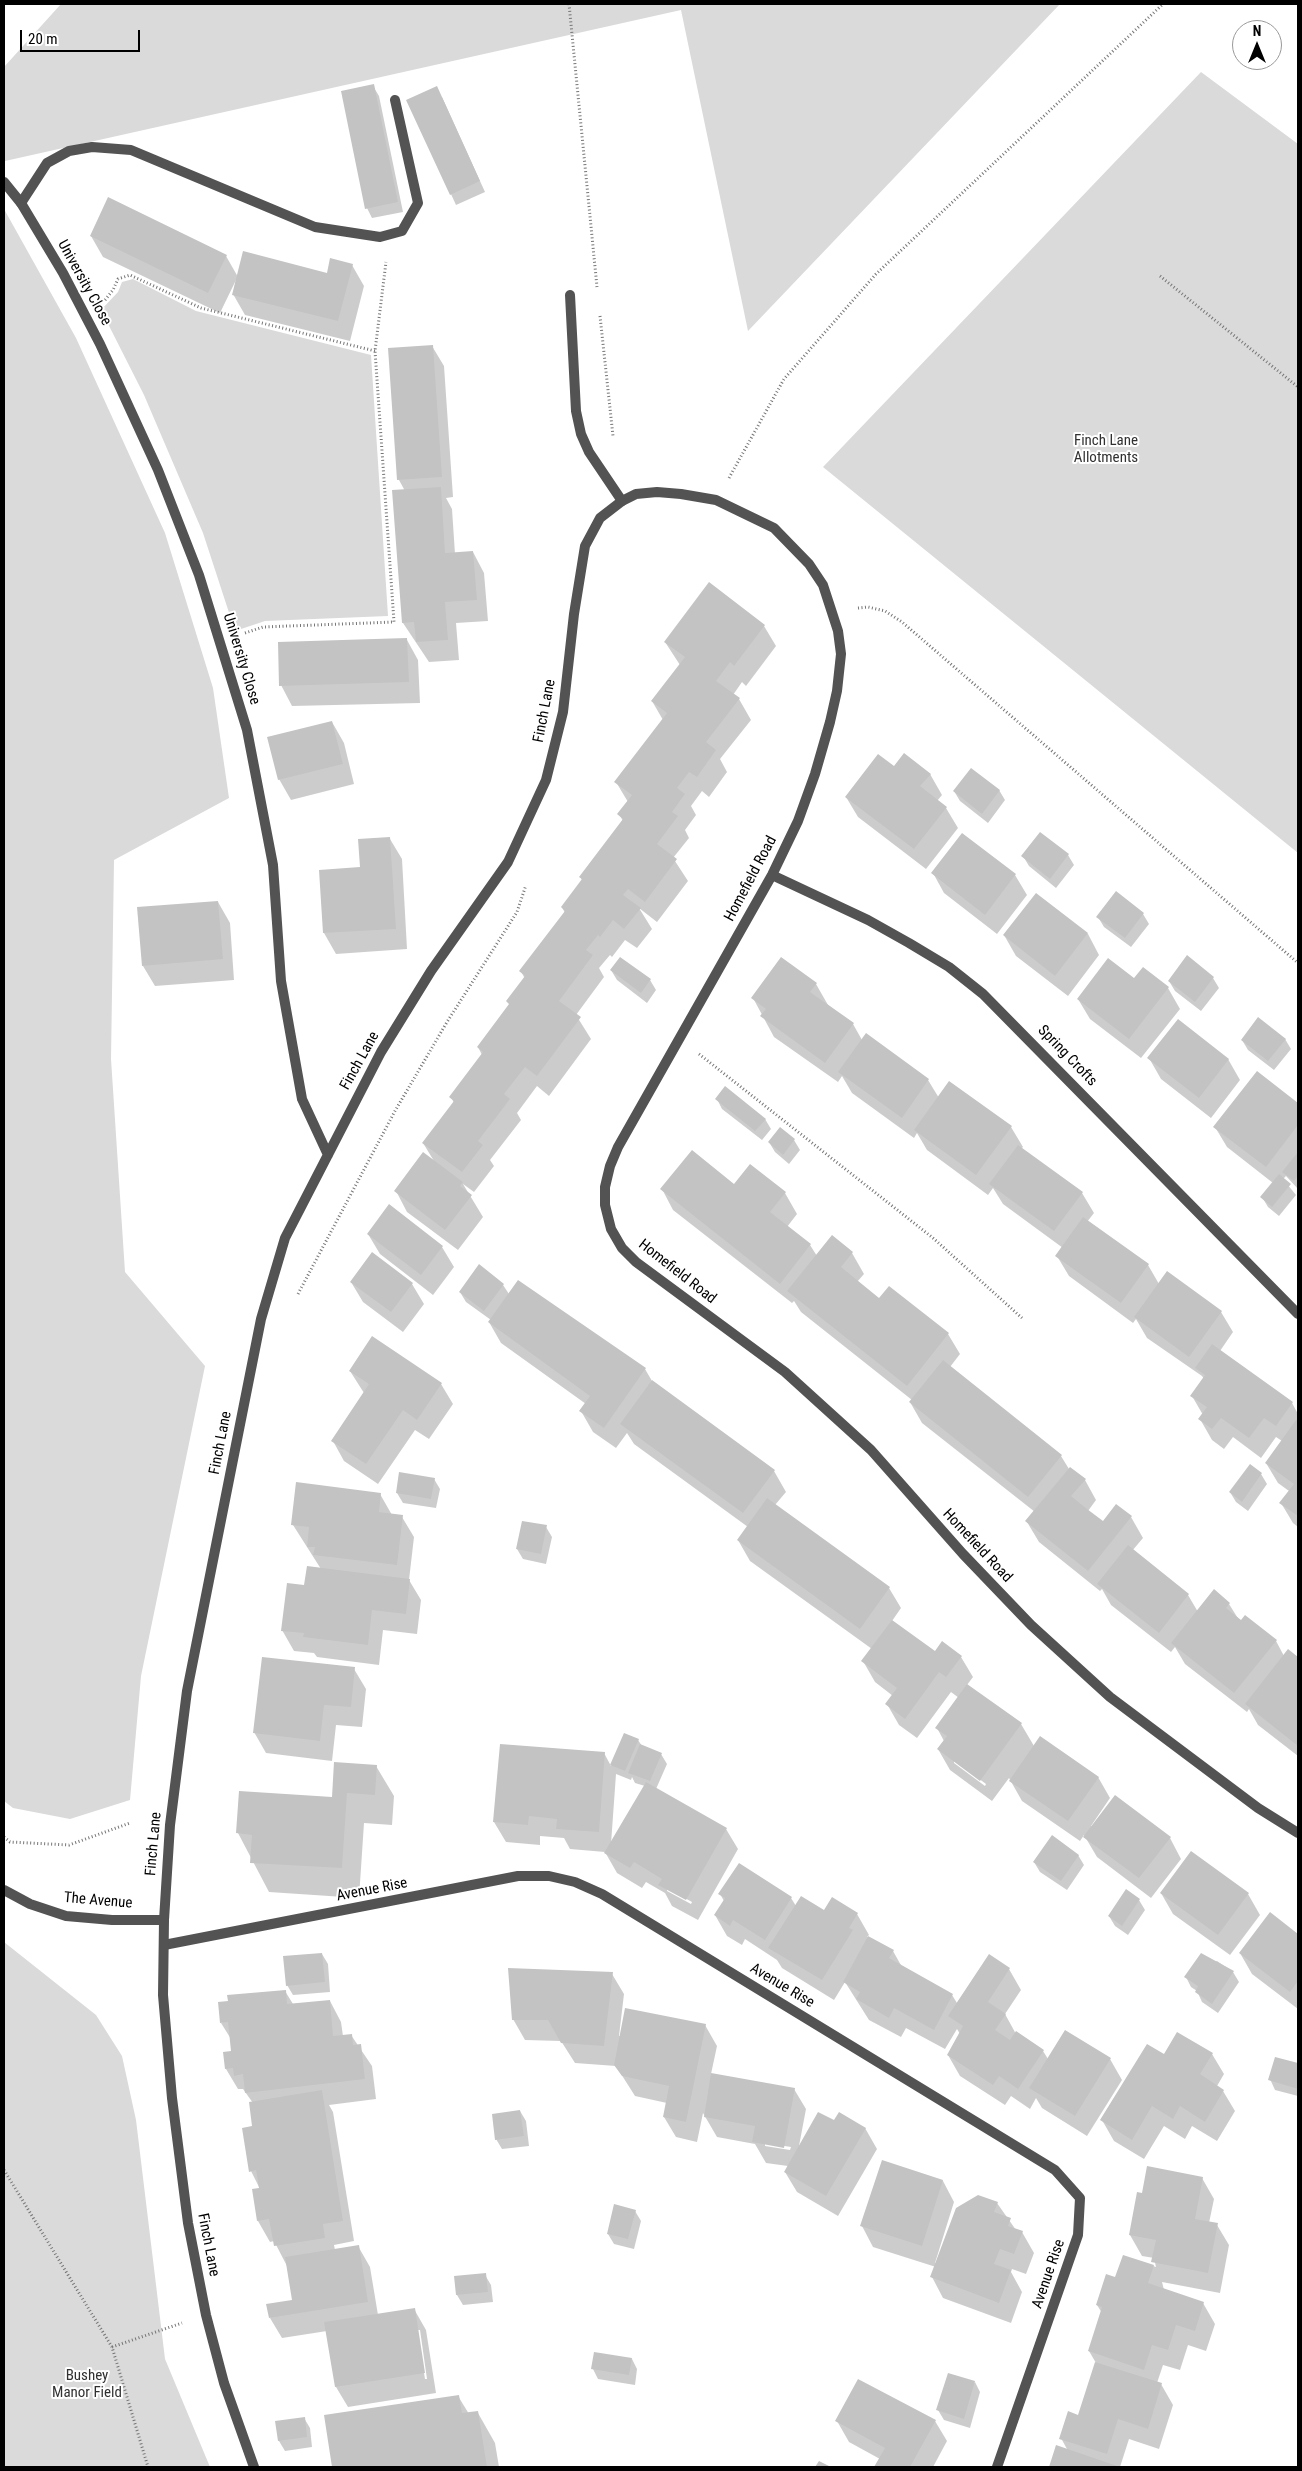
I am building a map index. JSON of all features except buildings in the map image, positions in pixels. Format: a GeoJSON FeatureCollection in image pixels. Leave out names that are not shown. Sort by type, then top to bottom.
{"type":"FeatureCollection","features":[{"type":"Feature","properties":{"kind":"street"},"geometry":{"type":"LineString","coordinates":[[21,203],[47,163],[69,152],[92,148],[131,150],[315,227],[380,237],[402,231],[418,203],[395,100]]}},
{"type":"Feature","properties":{"kind":"street","name":"University Close"},"geometry":{"type":"LineString","coordinates":[[4,182],[21,203],[63,273],[100,344],[158,470],[202,584],[249,739],[273,866],[280,981],[302,1099],[328,1154]]}},
{"type":"Feature","properties":{"kind":"street"},"geometry":{"type":"LineString","coordinates":[[570,295],[576,410],[580,434],[589,452],[622,501]]}},
{"type":"Feature","properties":{"kind":"street","name":"Homefield Road"},"geometry":{"type":"LineString","coordinates":[[622,501],[636,494],[657,492],[716,500],[774,528],[809,564],[823,585],[832,609],[841,654],[837,691],[815,774],[798,822],[772,876],[618,1146],[604,1187],[604,1205],[611,1229],[622,1248],[636,1262],[785,1372],[871,1450],[963,1554],[1031,1625],[1110,1697],[1242,1796],[1298,1833]]}},
{"type":"Feature","properties":{"kind":"street","name":"Finch Lane"},"geometry":{"type":"LineString","coordinates":[[254,2467],[224,2383],[206,2315],[188,2224],[172,2098],[163,1995],[164,1920],[170,1824],[187,1691],[261,1319],[285,1238],[386,1044],[431,971],[508,862],[546,780],[563,712],[574,614],[586,546],[600,518],[622,501]]}},
{"type":"Feature","properties":{"kind":"street","name":"Spring Crofts"},"geometry":{"type":"LineString","coordinates":[[772,876],[868,920],[910,943],[949,967],[983,994],[1298,1314]]}},
{"type":"Feature","properties":{"kind":"street","name":"Avenue Rise"},"geometry":{"type":"LineString","coordinates":[[164,1945],[518,1876],[550,1876],[575,1882],[602,1894],[1055,2170],[1080,2198],[1078,2235],[996,2467]]}},
{"type":"Feature","properties":{"kind":"street","name":"The Avenue"},"geometry":{"type":"LineString","coordinates":[[4,1890],[30,1904],[66,1916],[112,1920],[164,1920]]}},
{"type":"Feature","properties":{"kind":"path"},"geometry":{"type":"LineString","coordinates":[[569,4],[598,293]]}},
{"type":"Feature","properties":{"kind":"path"},"geometry":{"type":"LineString","coordinates":[[716,500],[784,379],[876,274],[1163,4]]}},
{"type":"Feature","properties":{"kind":"path"},"geometry":{"type":"LineString","coordinates":[[237,635],[263,627],[394,622],[375,351],[390,233]]}},
{"type":"Feature","properties":{"kind":"path"},"geometry":{"type":"LineString","coordinates":[[113,290],[118,279],[130,275],[201,308],[375,351]]}},
{"type":"Feature","properties":{"kind":"path"},"geometry":{"type":"LineString","coordinates":[[1160,276],[1298,387]]}},
{"type":"Feature","properties":{"kind":"path"},"geometry":{"type":"LineString","coordinates":[[600,313],[613,438]]}},
{"type":"Feature","properties":{"kind":"path"},"geometry":{"type":"LineString","coordinates":[[832,609],[868,607],[886,611],[902,622],[1298,963]]}},
{"type":"Feature","properties":{"kind":"path"},"geometry":{"type":"LineString","coordinates":[[261,1319],[296,1298],[395,1111],[447,1022],[517,912],[527,883],[508,862]]}},
{"type":"Feature","properties":{"kind":"path"},"geometry":{"type":"LineString","coordinates":[[680,1039],[933,1238],[1022,1318]]}},
{"type":"Feature","properties":{"kind":"path"},"geometry":{"type":"LineString","coordinates":[[4,1837],[10,1842],[69,1844],[130,1823]]}},
{"type":"Feature","properties":{"kind":"path"},"geometry":{"type":"LineString","coordinates":[[4,2170],[112,2347],[148,2467]]}},
{"type":"Feature","properties":{"kind":"path"},"geometry":{"type":"LineString","coordinates":[[112,2347],[206,2315]]}},
{"type":"Feature","properties":{"kind":"green space"},"geometry":{"type":"Polygon","coordinates":[[[61,4],[1060,4],[748,331],[681,10],[5,161],[4,67],[61,4]]]}},
{"type":"Feature","properties":{"kind":"green space","name":"Finch Lane Allotments"},"geometry":{"type":"Polygon","coordinates":[[[1201,72],[1298,144],[1298,853],[823,467],[1201,72]]]}},
{"type":"Feature","properties":{"kind":"green space"},"geometry":{"type":"Polygon","coordinates":[[[4,209],[76,338],[165,533],[213,688],[229,798],[114,860],[111,1059],[125,1272],[205,1366],[141,1676],[130,1800],[70,1819],[13,1808],[4,1801],[4,209]]]}},
{"type":"Feature","properties":{"kind":"green space"},"geometry":{"type":"Polygon","coordinates":[[[133,279],[196,311],[371,355],[388,616],[265,621],[235,631],[203,533],[144,395],[101,310],[118,292],[122,282],[133,279]]]}},
{"type":"Feature","properties":{"kind":"green space","name":"Bushey Manor Field"},"geometry":{"type":"Polygon","coordinates":[[[4,1942],[96,2015],[122,2056],[136,2120],[165,2359],[210,2467],[4,2467],[4,1942]]]}}]}
